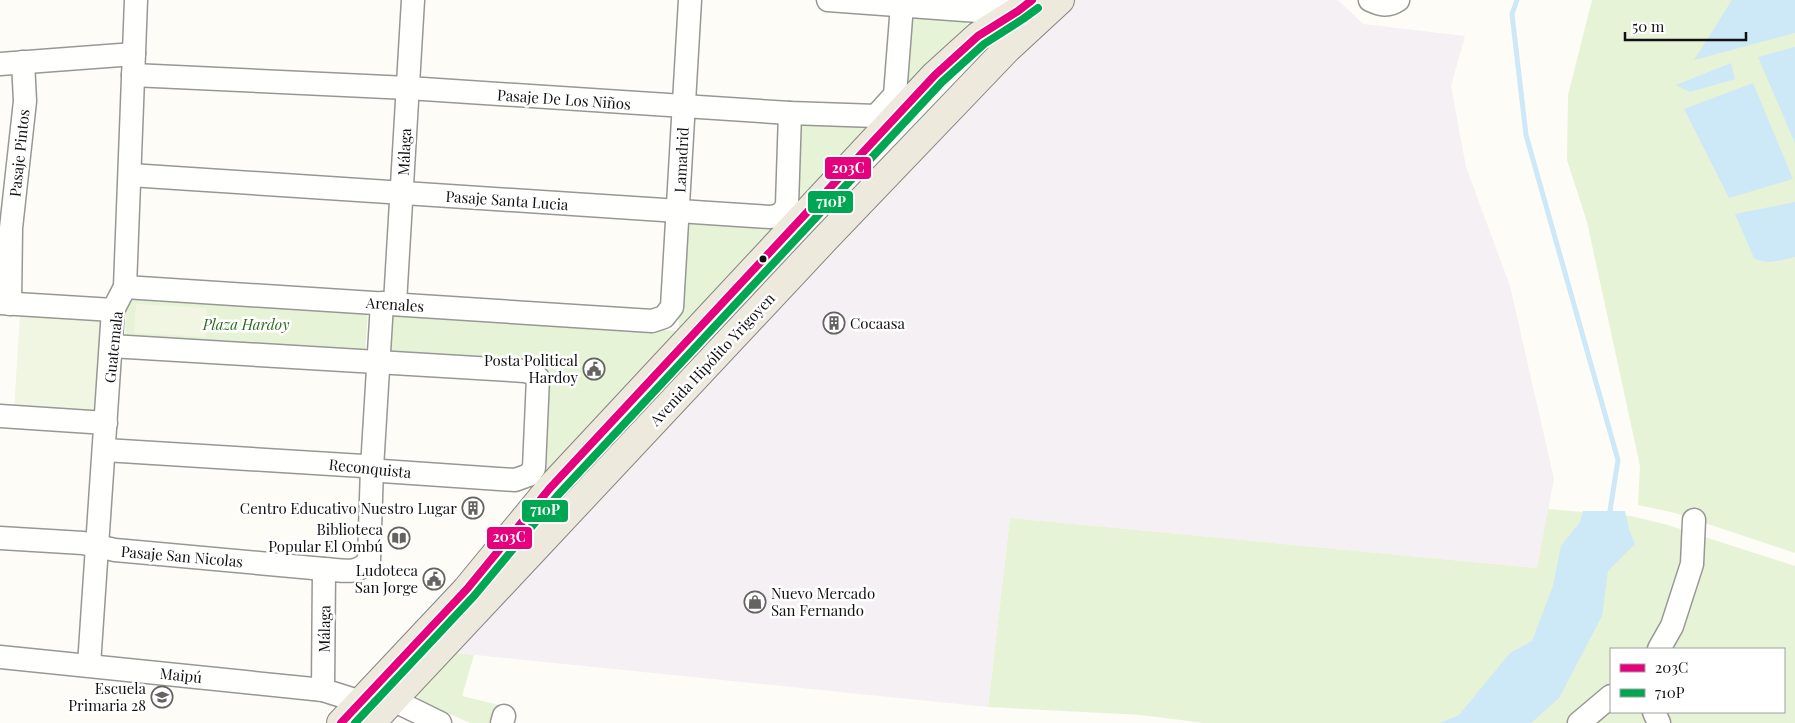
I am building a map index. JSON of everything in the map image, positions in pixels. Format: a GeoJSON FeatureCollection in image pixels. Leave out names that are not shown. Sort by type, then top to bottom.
{"type":"FeatureCollection","features":[{"type":"Feature","properties":{"kind":"main road","name":"Avenida Hipólito Yrigoyen"},"geometry":{"type":"LineString","coordinates":[[366,713],[461,596],[569,469],[936,75],[978,36],[1024,9],[1060,0]]}},
{"type":"Feature","properties":{"kind":"main road","name":"Avenida Hipólito Yrigoyen"},"geometry":{"type":"LineString","coordinates":[[341,723],[393,700],[589,489],[1007,49],[1024,9]]}},
{"type":"Feature","properties":{"kind":"main road"},"geometry":{"type":"LineString","coordinates":[[803,218],[826,238]]}},
{"type":"Feature","properties":{"kind":"main road"},"geometry":{"type":"LineString","coordinates":[[569,469],[589,489]]}},
{"type":"Feature","properties":{"kind":"street","name":"Guatemala"},"geometry":{"type":"LineString","coordinates":[[89,665],[99,547],[114,310],[125,287],[136,0]]}},
{"type":"Feature","properties":{"kind":"street","name":"Málaga"},"geometry":{"type":"LineString","coordinates":[[364,567],[368,560],[378,362],[389,303],[402,193],[413,0]]}},
{"type":"Feature","properties":{"kind":"street","name":"Lamadrid"},"geometry":{"type":"LineString","coordinates":[[664,317],[672,307],[690,0]]}},
{"type":"Feature","properties":{"kind":"street"},"geometry":{"type":"LineString","coordinates":[[828,0],[978,10],[1024,9]]}},
{"type":"Feature","properties":{"kind":"street"},"geometry":{"type":"LineString","coordinates":[[1370,0],[1385,5],[1393,4],[1398,0]]}},
{"type":"Feature","properties":{"kind":"street","name":"Pasaje De Los Niños"},"geometry":{"type":"LineString","coordinates":[[0,64],[23,62],[134,64],[408,88],[684,107],[876,116],[895,95],[902,5]]}},
{"type":"Feature","properties":{"kind":"street","name":"Pasaje Pintos"},"geometry":{"type":"LineString","coordinates":[[5,304],[25,101],[23,62]]}},
{"type":"Feature","properties":{"kind":"street","name":"Pasaje Santa Lucia"},"geometry":{"type":"LineString","coordinates":[[130,176],[770,217],[778,216],[787,205],[790,113]]}},
{"type":"Feature","properties":{"kind":"street","name":"Arenales"},"geometry":{"type":"LineString","coordinates":[[125,287],[652,321],[664,317]]}},
{"type":"Feature","properties":{"kind":"street"},"geometry":{"type":"LineString","coordinates":[[5,304],[114,310]]}},
{"type":"Feature","properties":{"kind":"street"},"geometry":{"type":"LineString","coordinates":[[111,346],[378,362]]}},
{"type":"Feature","properties":{"kind":"street","name":"Reconquista"},"geometry":{"type":"LineString","coordinates":[[105,450],[363,466],[382,471],[515,480],[529,475],[534,468],[538,378],[533,373],[378,362]]}},
{"type":"Feature","properties":{"kind":"street"},"geometry":{"type":"LineString","coordinates":[[0,416],[106,423]]}},
{"type":"Feature","properties":{"kind":"street"},"geometry":{"type":"LineString","coordinates":[[1660,648],[1672,626],[1692,564],[1694,520]]}},
{"type":"Feature","properties":{"kind":"street","name":"Pasaje San Nicolas"},"geometry":{"type":"LineString","coordinates":[[0,538],[83,543],[115,550],[355,572],[364,567]]}},
{"type":"Feature","properties":{"kind":"street","name":"Málaga"},"geometry":{"type":"LineString","coordinates":[[323,690],[324,569]]}},
{"type":"Feature","properties":{"kind":"street","name":"Maipú"},"geometry":{"type":"LineString","coordinates":[[0,657],[323,690],[366,713]]}},
{"type":"Feature","properties":{"kind":"street"},"geometry":{"type":"LineString","coordinates":[[1579,723],[1610,697]]}},
{"type":"Feature","properties":{"kind":"street"},"geometry":{"type":"LineString","coordinates":[[393,700],[440,723]]}},
{"type":"Feature","properties":{"kind":"shaded area"},"geometry":{"type":"Polygon","coordinates":[[[1072,0],[1338,0],[1363,24],[1465,36],[1451,86],[1466,167],[1510,286],[1554,479],[1537,568],[1010,518],[988,707],[456,653],[1072,0]]]}},
{"type":"Feature","properties":{"kind":"green space"},"geometry":{"type":"Polygon","coordinates":[[[1592,0],[1795,0],[1795,553],[1675,513],[1638,505],[1640,466],[1587,222],[1567,160],[1568,95],[1592,0]]]}},
{"type":"Feature","properties":{"kind":"green space"},"geometry":{"type":"Polygon","coordinates":[[[902,5],[968,17],[967,29],[895,95],[902,5]]]}},
{"type":"Feature","properties":{"kind":"green space"},"geometry":{"type":"Polygon","coordinates":[[[790,113],[876,116],[787,213],[790,113]]]}},
{"type":"Feature","properties":{"kind":"green space"},"geometry":{"type":"Polygon","coordinates":[[[678,210],[785,217],[585,434],[538,480],[545,364],[387,354],[389,312],[679,331],[678,210]]]}},
{"type":"Feature","properties":{"kind":"green space","name":"Plaza Hardoy"},"geometry":{"type":"Polygon","coordinates":[[[133,295],[368,310],[365,353],[125,338],[126,310],[133,295]]]}},
{"type":"Feature","properties":{"kind":"green space"},"geometry":{"type":"Polygon","coordinates":[[[136,304],[207,308],[205,337],[134,333],[136,304]]]}},
{"type":"Feature","properties":{"kind":"green space"},"geometry":{"type":"Polygon","coordinates":[[[20,315],[101,321],[95,416],[14,411],[20,315]]]}},
{"type":"Feature","properties":{"kind":"green space"},"geometry":{"type":"Polygon","coordinates":[[[1548,509],[1631,516],[1668,525],[1795,566],[1795,723],[1204,723],[1141,715],[988,707],[1010,518],[1537,568],[1548,509]]]}},
{"type":"Feature","properties":{"kind":"green space"},"geometry":{"type":"Polygon","coordinates":[[[456,653],[474,655],[462,696],[503,706],[498,723],[470,723],[423,702],[414,694],[456,653]]]}},
{"type":"Feature","properties":{"kind":"water"},"geometry":{"type":"Polygon","coordinates":[[[1732,0],[1795,0],[1795,33],[1694,60],[1732,0]]]}},
{"type":"Feature","properties":{"kind":"water"},"geometry":{"type":"Polygon","coordinates":[[[1795,47],[1795,143],[1758,57],[1795,47]]]}},
{"type":"Feature","properties":{"kind":"water"},"geometry":{"type":"Polygon","coordinates":[[[1731,63],[1735,79],[1690,92],[1676,85],[1731,63]]]}},
{"type":"Feature","properties":{"kind":"water"},"geometry":{"type":"Polygon","coordinates":[[[1753,83],[1793,179],[1729,198],[1684,109],[1753,83]]]}},
{"type":"Feature","properties":{"kind":"water"},"geometry":{"type":"Polygon","coordinates":[[[1795,202],[1795,257],[1769,262],[1754,258],[1735,214],[1795,202]]]}},
{"type":"Feature","properties":{"kind":"water"},"geometry":{"type":"Polygon","coordinates":[[[1583,511],[1625,511],[1635,544],[1608,571],[1602,616],[1559,698],[1531,723],[1440,723],[1459,715],[1510,653],[1532,641],[1553,586],[1561,546],[1580,522],[1583,511]]]}},
{"type":"Feature","properties":{"kind":"waterway"},"geometry":{"type":"LineString","coordinates":[[1517,0],[1512,14],[1526,135],[1618,460],[1609,517]]}},
{"type":"Feature","properties":{"kind":"transit line","name":"203C"},"geometry":{"type":"LineString","coordinates":[[341,723],[467,589],[550,488],[935,75],[978,36],[1032,0]]}},
{"type":"Feature","properties":{"kind":"transit line","name":"710P"},"geometry":{"type":"LineString","coordinates":[[355,723],[474,596],[558,495],[942,82],[984,44],[1038,8]]}},
{"type":"Feature","properties":{"kind":"place","name":"Cocaasa"},"geometry":{"type":"Point","coordinates":[834,323]}},
{"type":"Feature","properties":{"kind":"place","name":"Posta Political Hardoy"},"geometry":{"type":"Point","coordinates":[594,369]}},
{"type":"Feature","properties":{"kind":"place","name":"Centro Educativo Nuestro Lugar"},"geometry":{"type":"Point","coordinates":[473,508]}},
{"type":"Feature","properties":{"kind":"place","name":"Biblioteca Popular El Ombú"},"geometry":{"type":"Point","coordinates":[399,538]}},
{"type":"Feature","properties":{"kind":"place","name":"Ludoteca San Jorge"},"geometry":{"type":"Point","coordinates":[434,579]}},
{"type":"Feature","properties":{"kind":"place","name":"Nuevo Mercado San Fernando"},"geometry":{"type":"Point","coordinates":[755,602]}},
{"type":"Feature","properties":{"kind":"place","name":"Escuela Primaria 28"},"geometry":{"type":"Point","coordinates":[162,697]}}]}
